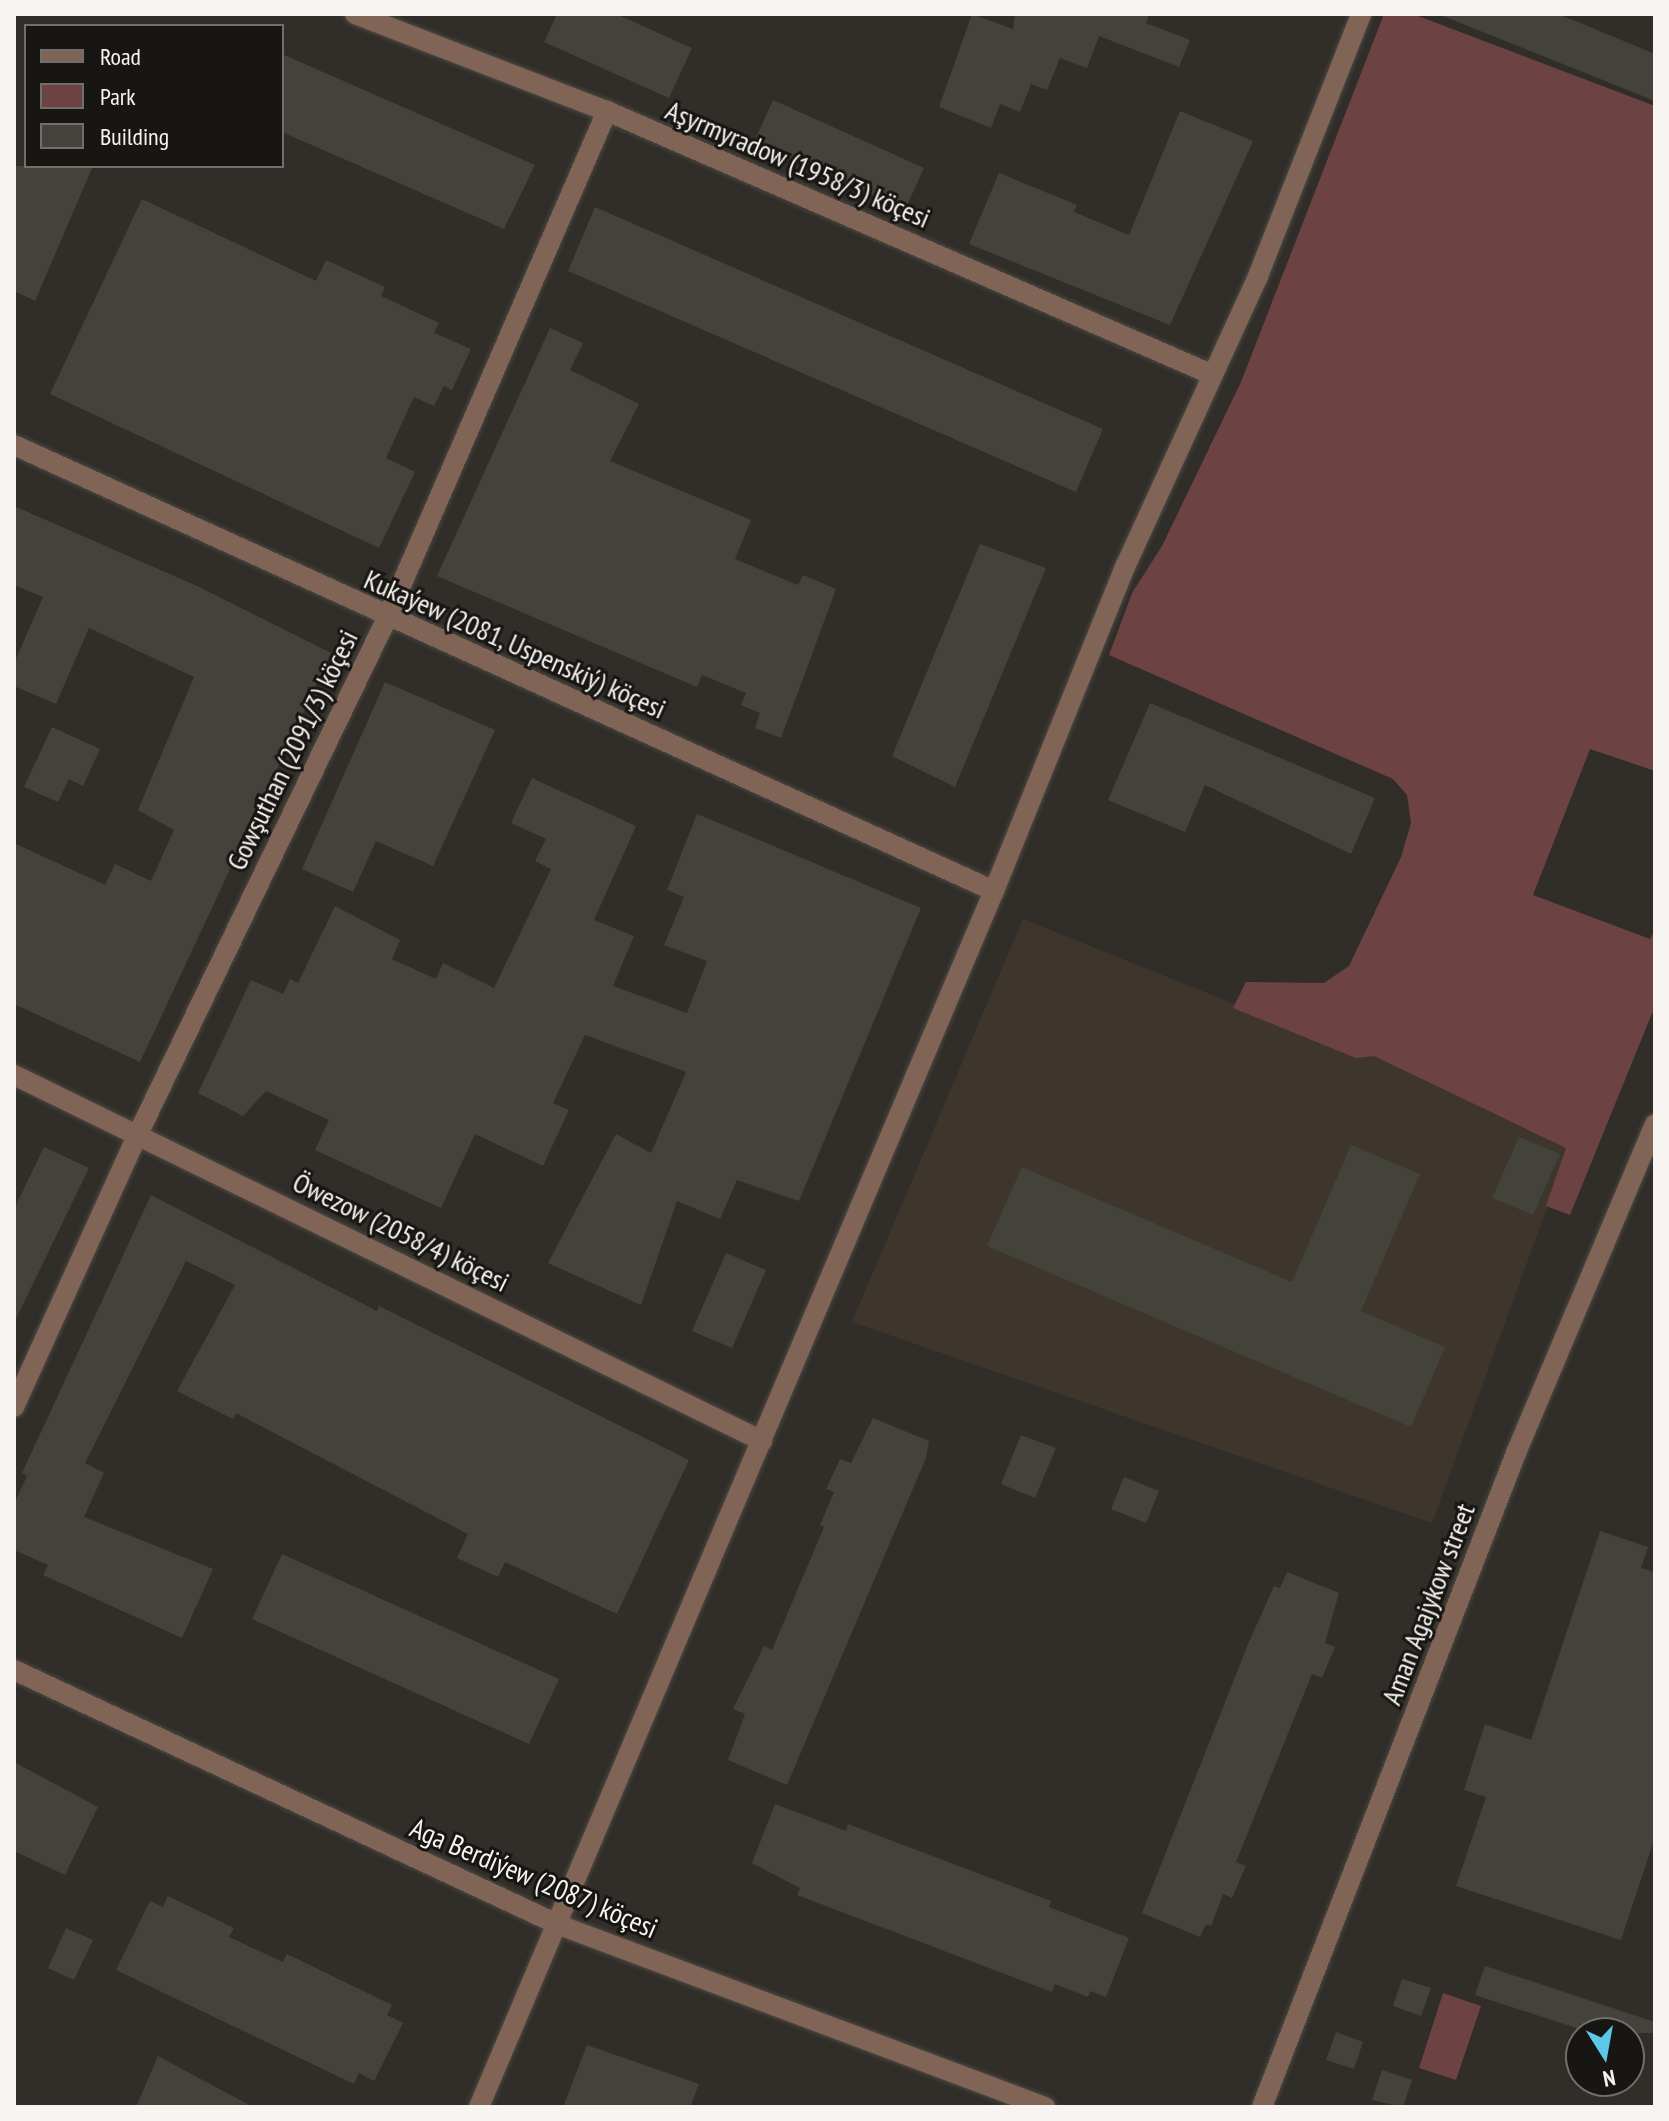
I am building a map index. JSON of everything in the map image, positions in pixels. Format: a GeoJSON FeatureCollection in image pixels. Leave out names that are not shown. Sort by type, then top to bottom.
{"type":"FeatureCollection","features":[{"type":"Feature","properties":{"kind":"street","name":"Aşyrmyradow (1958/3) köçesi"},"geometry":{"type":"LineString","coordinates":[[355,14],[607,111],[1213,375]]}},
{"type":"Feature","properties":{"kind":"street"},"geometry":{"type":"LineString","coordinates":[[479,2107],[559,1925],[994,891],[1125,567],[1213,375],[1315,137],[1361,14]]}},
{"type":"Feature","properties":{"kind":"street","name":"Gowşuthan (2091/3) köçesi"},"geometry":{"type":"LineString","coordinates":[[14,1407],[138,1134],[387,618],[607,111]]}},
{"type":"Feature","properties":{"kind":"street","name":"Kukaýew (2081, Uspenskiý) köçesi"},"geometry":{"type":"LineString","coordinates":[[14,445],[387,618],[994,891]]}},
{"type":"Feature","properties":{"kind":"street","name":"Öwezow (2058/4) köçesi"},"geometry":{"type":"LineString","coordinates":[[14,1075],[762,1441]]}},
{"type":"Feature","properties":{"kind":"street","name":"Aman Agajykow street"},"geometry":{"type":"LineString","coordinates":[[1262,2107],[1516,1453],[1655,1124]]}},
{"type":"Feature","properties":{"kind":"street","name":"Aga Berdiýew (2087) köçesi"},"geometry":{"type":"LineString","coordinates":[[14,1670],[559,1925],[1045,2107]]}},
{"type":"Feature","properties":{"kind":"shaded area"},"geometry":{"type":"Polygon","coordinates":[[[1023,919],[1359,1054],[1374,1054],[1570,1145],[1432,1523],[852,1322],[1023,919]]]}},
{"type":"Feature","properties":{"kind":"green space"},"geometry":{"type":"Polygon","coordinates":[[[1384,14],[1413,14],[1655,106],[1655,771],[1590,749],[1533,895],[1650,939],[1655,929],[1655,1006],[1570,1215],[1546,1206],[1566,1148],[1374,1056],[1356,1058],[1233,1008],[1246,982],[1324,983],[1349,966],[1401,857],[1411,823],[1407,795],[1393,779],[1109,655],[1132,593],[1162,546],[1241,382],[1384,14]]]}},
{"type":"Feature","properties":{"kind":"green space"},"geometry":{"type":"Polygon","coordinates":[[[1443,1993],[1481,2006],[1456,2080],[1419,2068],[1443,1993]]]}},
{"type":"Feature","properties":{"kind":"building"},"geometry":{"type":"Polygon","coordinates":[[[557,14],[616,14],[692,48],[669,98],[544,42],[557,14]]]}},
{"type":"Feature","properties":{"kind":"building"},"geometry":{"type":"Polygon","coordinates":[[[972,14],[1013,29],[1015,14],[1149,14],[1146,23],[1190,40],[1179,67],[1099,36],[1087,68],[1060,58],[1047,90],[1031,84],[1020,112],[1000,104],[991,128],[939,107],[972,14]]]}},
{"type":"Feature","properties":{"kind":"building"},"geometry":{"type":"Polygon","coordinates":[[[1438,14],[1557,14],[1573,20],[1655,54],[1655,101],[1438,14]]]}},
{"type":"Feature","properties":{"kind":"building"},"geometry":{"type":"Polygon","coordinates":[[[284,55],[535,165],[504,229],[284,133],[284,55]]]}},
{"type":"Feature","properties":{"kind":"building"},"geometry":{"type":"Polygon","coordinates":[[[773,100],[924,168],[905,210],[754,142],[773,100]]]}},
{"type":"Feature","properties":{"kind":"building"},"geometry":{"type":"Polygon","coordinates":[[[1180,111],[1253,141],[1170,325],[969,244],[999,173],[1077,205],[1074,212],[1129,235],[1180,111]]]}},
{"type":"Feature","properties":{"kind":"building"},"geometry":{"type":"Polygon","coordinates":[[[14,166],[92,168],[35,301],[14,291],[14,166]]]}},
{"type":"Feature","properties":{"kind":"building"},"geometry":{"type":"Polygon","coordinates":[[[142,199],[316,281],[326,260],[385,287],[381,296],[439,323],[434,333],[471,349],[452,390],[444,386],[434,406],[414,397],[386,458],[415,472],[379,548],[50,394],[142,199]]]}},
{"type":"Feature","properties":{"kind":"building"},"geometry":{"type":"Polygon","coordinates":[[[595,207],[1103,429],[1076,492],[568,271],[595,207]]]}},
{"type":"Feature","properties":{"kind":"building"},"geometry":{"type":"Polygon","coordinates":[[[550,328],[583,343],[570,370],[639,404],[610,461],[751,520],[735,559],[798,585],[803,575],[836,589],[781,738],[755,728],[760,713],[741,705],[746,693],[702,675],[697,687],[437,576],[550,328]]]}},
{"type":"Feature","properties":{"kind":"building"},"geometry":{"type":"Polygon","coordinates":[[[14,506],[197,586],[331,653],[140,1062],[14,1004],[14,843],[105,885],[115,864],[151,881],[174,830],[138,810],[194,677],[89,628],[56,704],[14,686],[14,663],[43,597],[14,585],[14,506]]]}},
{"type":"Feature","properties":{"kind":"building"},"geometry":{"type":"Polygon","coordinates":[[[980,544],[1046,568],[955,787],[892,756],[980,544]]]}},
{"type":"Feature","properties":{"kind":"building"},"geometry":{"type":"Polygon","coordinates":[[[385,682],[495,730],[433,866],[376,841],[353,892],[302,869],[385,682]]]}},
{"type":"Feature","properties":{"kind":"building"},"geometry":{"type":"Polygon","coordinates":[[[1150,703],[1375,798],[1351,854],[1205,785],[1185,832],[1108,800],[1150,703]]]}},
{"type":"Feature","properties":{"kind":"building"},"geometry":{"type":"Polygon","coordinates":[[[52,727],[100,749],[83,786],[69,779],[58,802],[24,787],[52,727]]]}},
{"type":"Feature","properties":{"kind":"building"},"geometry":{"type":"Polygon","coordinates":[[[532,778],[636,826],[594,920],[634,936],[613,986],[687,1013],[707,961],[664,945],[684,897],[667,890],[697,814],[921,908],[799,1201],[737,1180],[720,1219],[677,1201],[641,1305],[548,1263],[616,1134],[651,1153],[686,1072],[585,1035],[553,1103],[569,1110],[543,1166],[475,1134],[441,1208],[315,1150],[329,1120],[266,1091],[243,1116],[198,1093],[251,980],[283,994],[290,979],[298,983],[335,906],[400,940],[392,959],[436,979],[443,963],[494,988],[551,869],[535,861],[546,839],[511,823],[532,778]]]}},
{"type":"Feature","properties":{"kind":"building"},"geometry":{"type":"Polygon","coordinates":[[[1519,1137],[1560,1154],[1533,1215],[1492,1198],[1519,1137]]]}},
{"type":"Feature","properties":{"kind":"building"},"geometry":{"type":"Polygon","coordinates":[[[1351,1145],[1420,1174],[1361,1311],[1445,1347],[1411,1427],[987,1246],[1022,1167],[1292,1282],[1351,1145]]]}},
{"type":"Feature","properties":{"kind":"building"},"geometry":{"type":"Polygon","coordinates":[[[44,1147],[89,1168],[14,1323],[14,1209],[44,1147]]]}},
{"type":"Feature","properties":{"kind":"building"},"geometry":{"type":"Polygon","coordinates":[[[151,1195],[377,1311],[379,1306],[689,1460],[617,1614],[505,1562],[498,1577],[457,1558],[468,1534],[236,1413],[233,1419],[177,1391],[235,1285],[186,1261],[85,1463],[104,1473],[84,1517],[213,1569],[182,1638],[43,1575],[48,1565],[14,1550],[14,1504],[27,1476],[22,1473],[151,1195]]]}},
{"type":"Feature","properties":{"kind":"building"},"geometry":{"type":"Polygon","coordinates":[[[726,1253],[766,1270],[732,1348],[692,1331],[726,1253]]]}},
{"type":"Feature","properties":{"kind":"building"},"geometry":{"type":"Polygon","coordinates":[[[873,1418],[929,1441],[926,1458],[787,1785],[728,1760],[745,1714],[733,1709],[764,1646],[772,1650],[824,1527],[820,1525],[834,1492],[826,1489],[840,1459],[851,1463],[873,1418]]]}},
{"type":"Feature","properties":{"kind":"building"},"geometry":{"type":"Polygon","coordinates":[[[1021,1435],[1056,1448],[1035,1498],[1001,1484],[1021,1435]]]}},
{"type":"Feature","properties":{"kind":"building"},"geometry":{"type":"Polygon","coordinates":[[[1124,1477],[1159,1491],[1146,1523],[1111,1509],[1124,1477]]]}},
{"type":"Feature","properties":{"kind":"building"},"geometry":{"type":"Polygon","coordinates":[[[1600,1531],[1648,1547],[1641,1568],[1655,1572],[1655,1837],[1621,1940],[1456,1886],[1486,1797],[1464,1790],[1485,1724],[1531,1740],[1600,1531]]]}},
{"type":"Feature","properties":{"kind":"building"},"geometry":{"type":"Polygon","coordinates":[[[282,1554],[559,1679],[529,1744],[252,1619],[282,1554]]]}},
{"type":"Feature","properties":{"kind":"building"},"geometry":{"type":"Polygon","coordinates":[[[1287,1572],[1339,1593],[1325,1643],[1335,1647],[1322,1678],[1312,1674],[1236,1862],[1246,1866],[1232,1898],[1223,1894],[1211,1926],[1206,1924],[1200,1937],[1142,1913],[1248,1644],[1274,1586],[1280,1588],[1287,1572]]]}},
{"type":"Feature","properties":{"kind":"building"},"geometry":{"type":"Polygon","coordinates":[[[14,1762],[98,1807],[65,1875],[14,1851],[14,1762]]]}},
{"type":"Feature","properties":{"kind":"building"},"geometry":{"type":"Polygon","coordinates":[[[775,1804],[846,1831],[848,1824],[1051,1901],[1049,1907],[1129,1938],[1106,1997],[1090,1991],[1088,1997],[1055,1984],[1052,1992],[797,1895],[800,1888],[752,1863],[775,1804]]]}},
{"type":"Feature","properties":{"kind":"building"},"geometry":{"type":"Polygon","coordinates":[[[168,1896],[234,1928],[229,1937],[283,1962],[287,1954],[392,2005],[387,2015],[403,2023],[374,2081],[359,2073],[354,2084],[116,1970],[150,1901],[163,1907],[168,1896]]]}},
{"type":"Feature","properties":{"kind":"building"},"geometry":{"type":"Polygon","coordinates":[[[66,1928],[93,1940],[74,1980],[48,1968],[66,1928]]]}},
{"type":"Feature","properties":{"kind":"building"},"geometry":{"type":"Polygon","coordinates":[[[1485,1966],[1640,2017],[1565,2017],[1565,2024],[1475,1995],[1485,1966]]]}},
{"type":"Feature","properties":{"kind":"building"},"geometry":{"type":"Polygon","coordinates":[[[1402,1979],[1431,1988],[1421,2016],[1393,2006],[1402,1979]]]}},
{"type":"Feature","properties":{"kind":"building"},"geometry":{"type":"Polygon","coordinates":[[[1645,2019],[1655,2022],[1655,2033],[1645,2033],[1645,2019]]]}},
{"type":"Feature","properties":{"kind":"building"},"geometry":{"type":"Polygon","coordinates":[[[1336,2032],[1363,2042],[1354,2069],[1326,2060],[1336,2032]]]}},
{"type":"Feature","properties":{"kind":"building"},"geometry":{"type":"Polygon","coordinates":[[[587,2045],[699,2084],[690,2107],[563,2107],[587,2045]]]}},
{"type":"Feature","properties":{"kind":"building"},"geometry":{"type":"Polygon","coordinates":[[[158,2056],[253,2107],[136,2107],[158,2056]]]}},
{"type":"Feature","properties":{"kind":"building"},"geometry":{"type":"Polygon","coordinates":[[[1382,2070],[1412,2080],[1403,2107],[1372,2100],[1382,2070]]]}}]}
